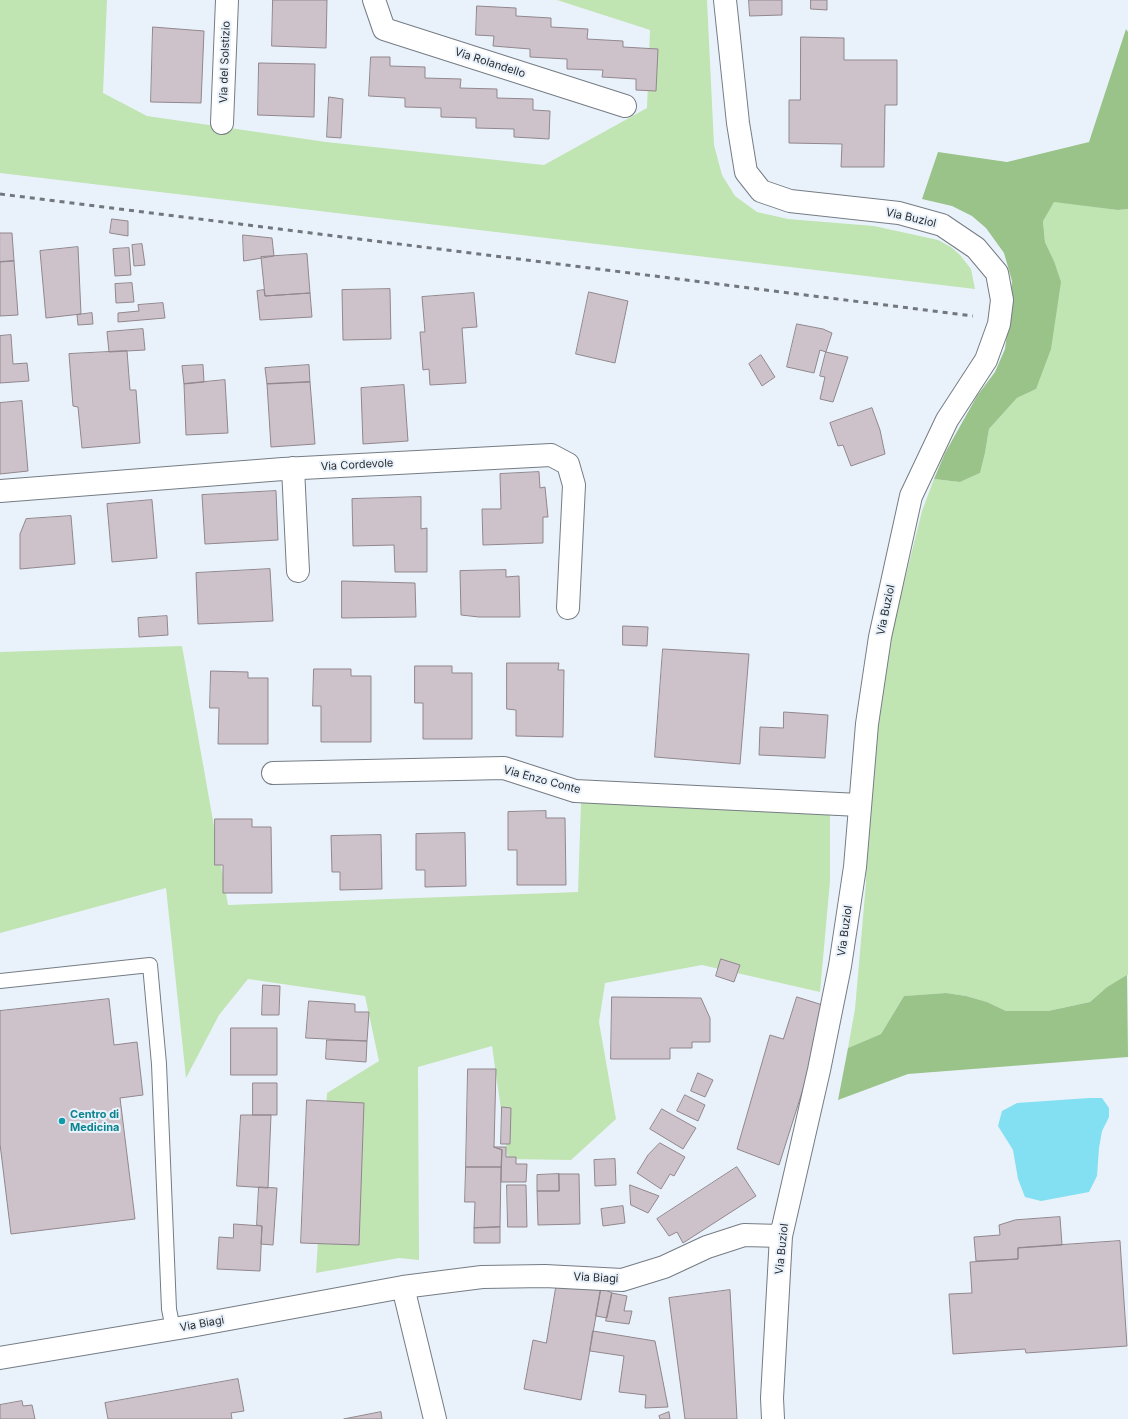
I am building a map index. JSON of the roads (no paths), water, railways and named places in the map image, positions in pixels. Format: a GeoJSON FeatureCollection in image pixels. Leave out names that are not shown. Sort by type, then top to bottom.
{"type":"FeatureCollection","features":[{"type":"Feature","properties":{"kind":"street","name":"Via del Solstizio"},"geometry":{"type":"LineString","coordinates":[[222,123],[227,0]]}},
{"type":"Feature","properties":{"kind":"street","name":"Via Rolandello"},"geometry":{"type":"LineString","coordinates":[[374,0],[384,29],[625,106]]}},
{"type":"Feature","properties":{"kind":"street","name":"Via Buziol"},"geometry":{"type":"LineString","coordinates":[[725,0],[738,123],[746,172],[761,192],[790,202],[899,213],[942,225],[976,248],[997,273],[1002,300],[999,324],[986,360],[947,420],[911,496],[880,637],[867,724],[855,867],[840,966],[819,1070],[781,1236],[772,1398],[773,1419]]}},
{"type":"Feature","properties":{"kind":"street","name":"Via Cordevole"},"geometry":{"type":"LineString","coordinates":[[0,491],[293,468],[551,455],[568,464],[574,485],[568,608]]}},
{"type":"Feature","properties":{"kind":"street"},"geometry":{"type":"LineString","coordinates":[[293,468],[298,571]]}},
{"type":"Feature","properties":{"kind":"street","name":"Via Enzo Conte"},"geometry":{"type":"LineString","coordinates":[[273,773],[504,768],[575,791],[859,805]]}},
{"type":"Feature","properties":{"kind":"street","name":"Via Biagi"},"geometry":{"type":"LineString","coordinates":[[0,1358],[173,1329],[403,1287],[482,1277],[545,1276],[622,1280],[664,1267],[707,1247],[744,1235],[781,1236]]}},
{"type":"Feature","properties":{"kind":"street"},"geometry":{"type":"LineString","coordinates":[[403,1287],[435,1419]]}},
{"type":"Feature","properties":{"kind":"lane"},"geometry":{"type":"LineString","coordinates":[[0,981],[150,965],[159,1064],[169,1309],[173,1329]]}},
{"type":"Feature","properties":{"kind":"water"},"geometry":{"type":"Polygon","coordinates":[[[1102,1098],[1109,1108],[1109,1117],[1102,1131],[1097,1176],[1089,1192],[1041,1201],[1025,1197],[1018,1179],[1013,1150],[998,1126],[1002,1111],[1017,1103],[1102,1098]]]}},
{"type":"Feature","properties":{"kind":"railway"},"geometry":{"type":"LineString","coordinates":[[0,194],[973,316]]}},
{"type":"Feature","properties":{"kind":"place","name":"Centro di Medicina"},"geometry":{"type":"Point","coordinates":[62,1121]}}]}
